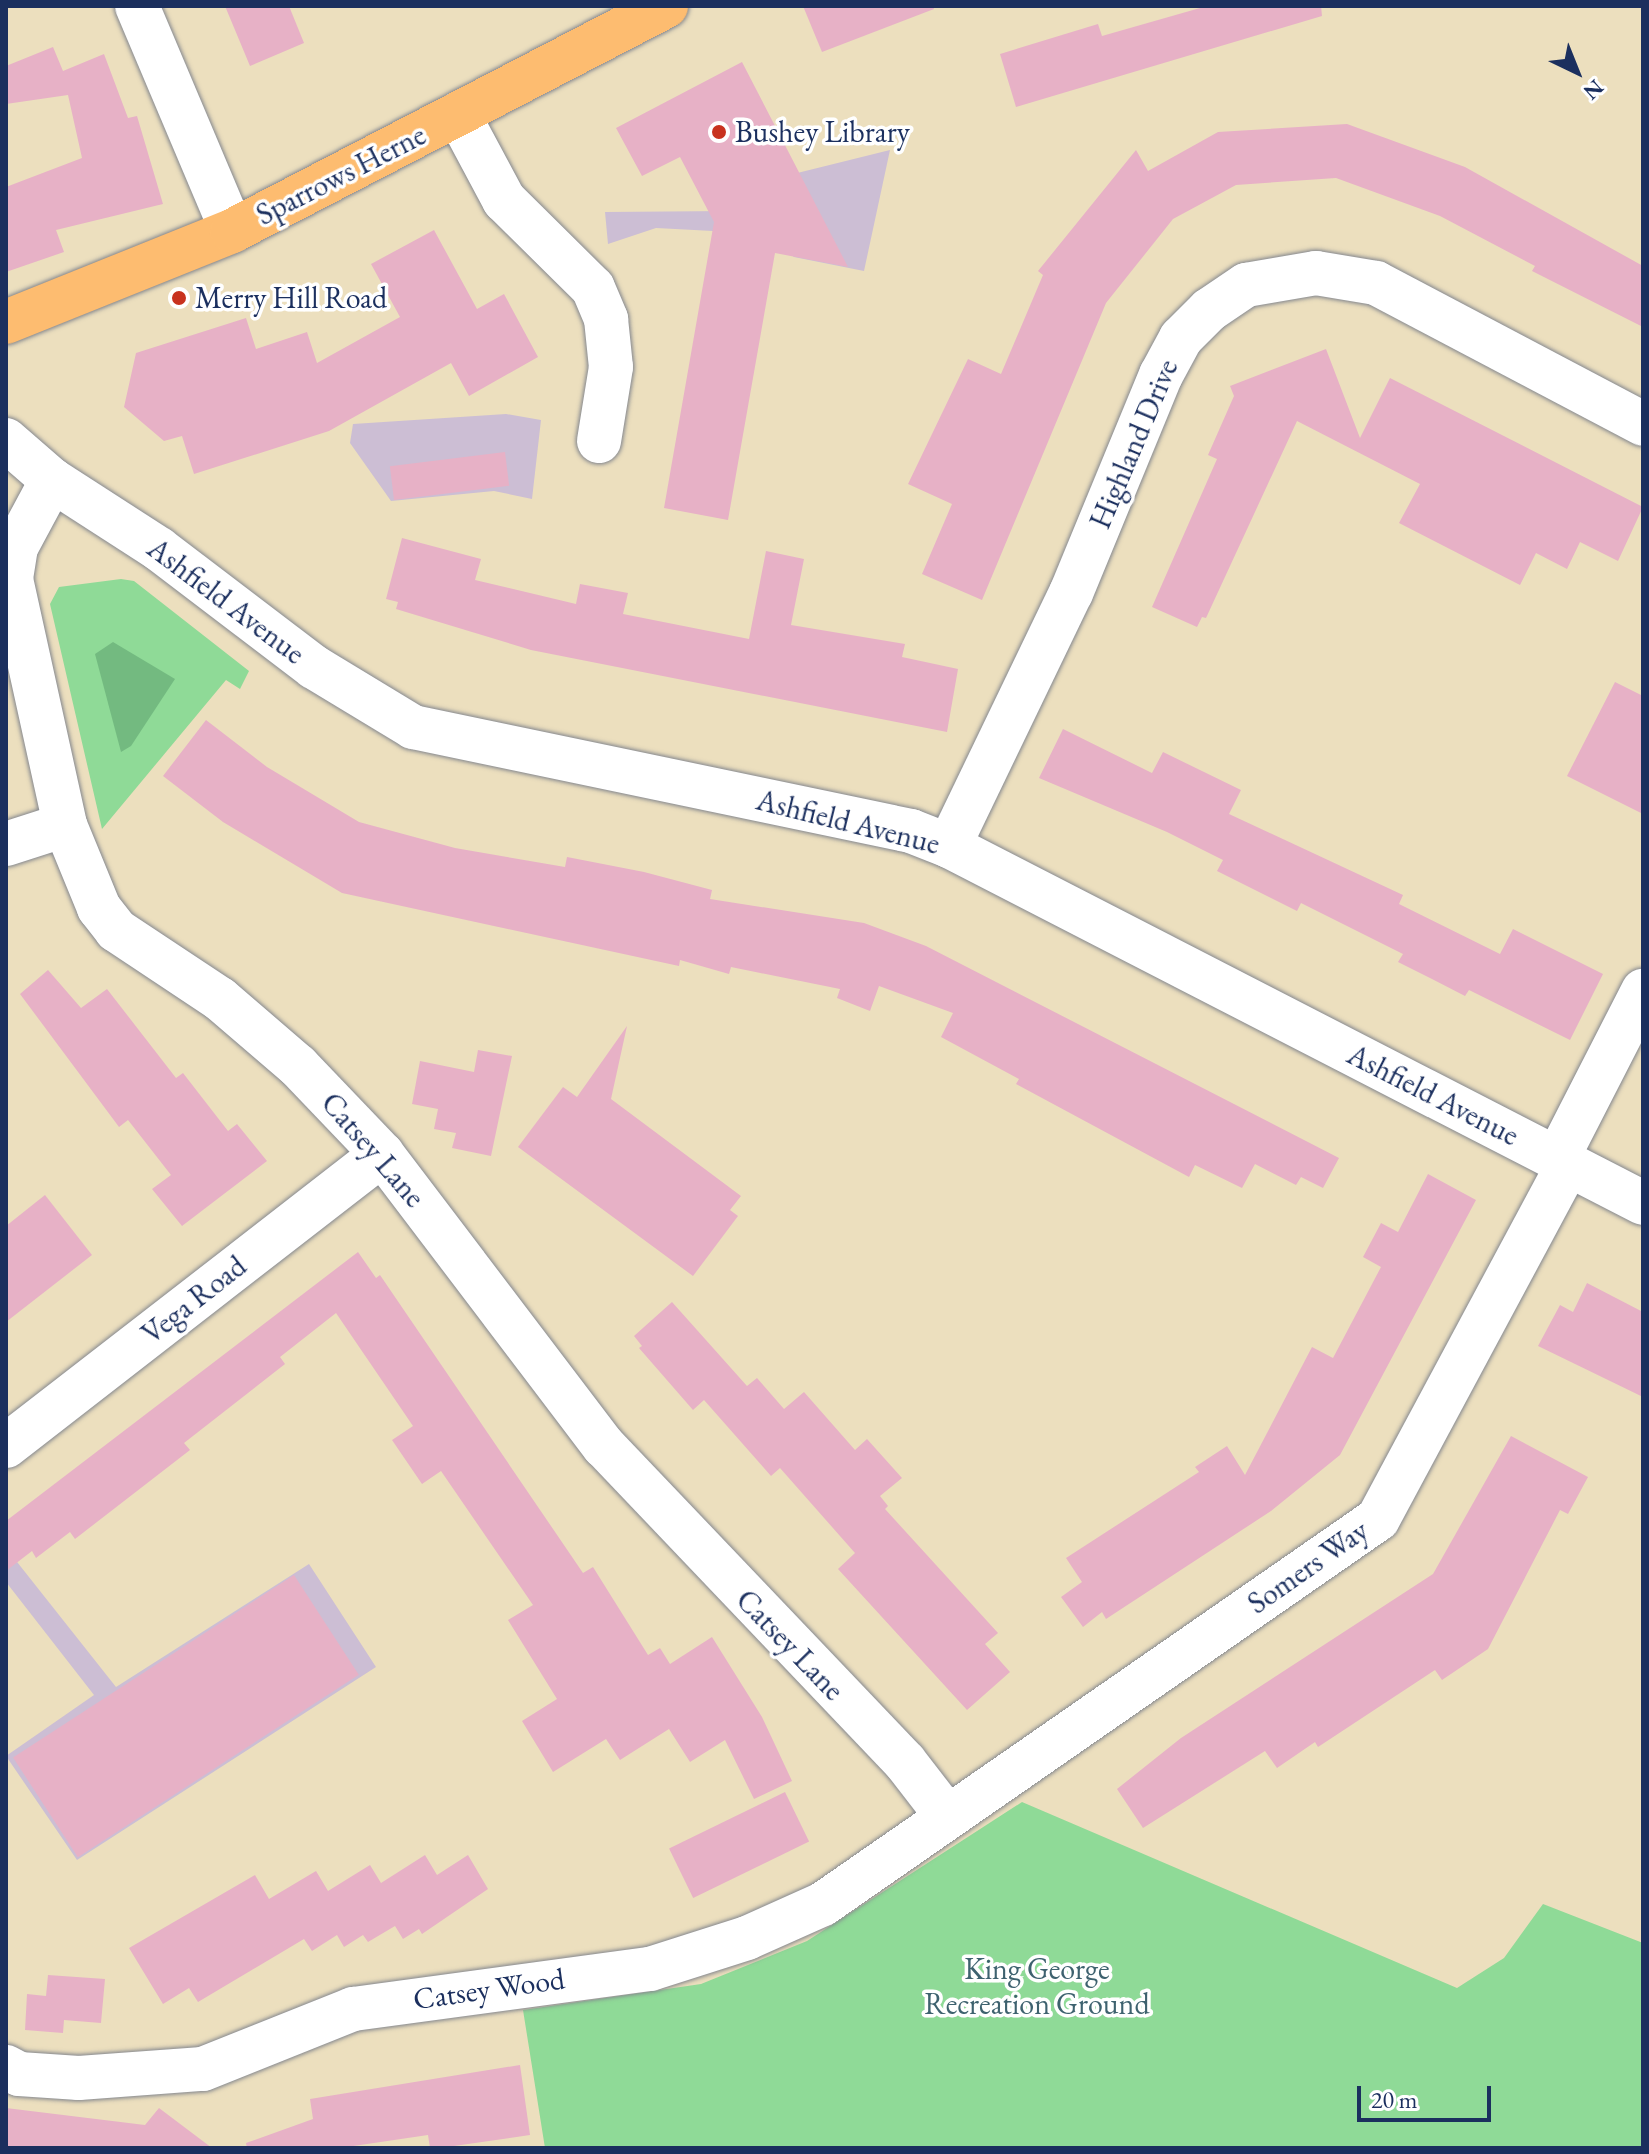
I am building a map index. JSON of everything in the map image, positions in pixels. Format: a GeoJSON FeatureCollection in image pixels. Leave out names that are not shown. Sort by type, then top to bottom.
{"type":"FeatureCollection","features":[{"type":"Feature","properties":{"kind":"main road","name":"Sparrows Herne"},"geometry":{"type":"LineString","coordinates":[[6,322],[232,231],[666,6]]}},
{"type":"Feature","properties":{"kind":"street"},"geometry":{"type":"LineString","coordinates":[[137,6],[232,231]]}},
{"type":"Feature","properties":{"kind":"street"},"geometry":{"type":"LineString","coordinates":[[458,114],[504,200],[593,288],[606,319],[611,367],[599,441]]}},
{"type":"Feature","properties":{"kind":"street","name":"Highland Drive"},"geometry":{"type":"LineString","coordinates":[[949,846],[1071,593],[1161,375],[1181,338],[1209,310],[1246,285],[1316,273],[1376,283],[1643,424]]}},
{"type":"Feature","properties":{"kind":"street"},"geometry":{"type":"LineString","coordinates":[[6,440],[52,480]]}},
{"type":"Feature","properties":{"kind":"street","name":"Ashfield Avenue"},"geometry":{"type":"LineString","coordinates":[[52,480],[159,549],[314,667],[413,727],[911,831],[949,846],[1643,1203]]}},
{"type":"Feature","properties":{"kind":"street","name":"Catsey Lane"},"geometry":{"type":"LineString","coordinates":[[52,480],[16,547],[11,579],[65,825],[81,873],[116,930],[220,999],[298,1066],[382,1154],[604,1446],[905,1762],[946,1815]]}},
{"type":"Feature","properties":{"kind":"street"},"geometry":{"type":"LineString","coordinates":[[6,844],[65,825]]}},
{"type":"Feature","properties":{"kind":"street"},"geometry":{"type":"LineString","coordinates":[[1563,1162],[1643,991]]}},
{"type":"Feature","properties":{"kind":"street","name":"Vega Road"},"geometry":{"type":"LineString","coordinates":[[6,1446],[382,1154]]}},
{"type":"Feature","properties":{"kind":"street","name":"Somers Way"},"geometry":{"type":"LineString","coordinates":[[946,1815],[1378,1519],[1563,1162]]}},
{"type":"Feature","properties":{"kind":"street","name":"Catsey Wood"},"geometry":{"type":"LineString","coordinates":[[6,2067],[19,2074],[79,2078],[203,2069],[353,2009],[650,1969],[747,1938],[823,1904],[946,1815]]}},
{"type":"Feature","properties":{"kind":"shaded area"},"geometry":{"type":"Polygon","coordinates":[[[890,150],[864,271],[794,257],[778,244],[713,231],[656,228],[608,244],[605,212],[728,211],[733,189],[890,150]]]}},
{"type":"Feature","properties":{"kind":"shaded area"},"geometry":{"type":"Polygon","coordinates":[[[506,414],[541,420],[532,499],[494,491],[391,501],[350,443],[353,424],[506,414]]]}},
{"type":"Feature","properties":{"kind":"shaded area"},"geometry":{"type":"Polygon","coordinates":[[[6,1548],[116,1687],[309,1564],[376,1667],[77,1860],[6,1756],[94,1695],[6,1582],[6,1548]]]}},
{"type":"Feature","properties":{"kind":"green space"},"geometry":{"type":"Polygon","coordinates":[[[121,579],[134,581],[249,671],[240,689],[226,680],[102,829],[50,604],[59,587],[121,579]]]}},
{"type":"Feature","properties":{"kind":"green space"},"geometry":{"type":"Polygon","coordinates":[[[113,642],[175,679],[131,746],[121,752],[95,654],[113,642]]]}},
{"type":"Feature","properties":{"kind":"green space","name":"King George Recreation Ground"},"geometry":{"type":"Polygon","coordinates":[[[1022,1802],[1457,1988],[1504,1958],[1543,1904],[1643,1943],[1643,2148],[545,2148],[523,2010],[701,1984],[807,1941],[1022,1802]]]}},
{"type":"Feature","properties":{"kind":"building"},"geometry":{"type":"Polygon","coordinates":[[[225,6],[289,6],[304,43],[250,66],[225,6]]]}},
{"type":"Feature","properties":{"kind":"building"},"geometry":{"type":"Polygon","coordinates":[[[803,6],[933,6],[934,9],[822,52],[803,6]]]}},
{"type":"Feature","properties":{"kind":"building"},"geometry":{"type":"Polygon","coordinates":[[[1207,6],[1321,6],[1322,16],[1016,107],[1000,54],[1098,24],[1102,36],[1207,6]]]}},
{"type":"Feature","properties":{"kind":"building"},"geometry":{"type":"Polygon","coordinates":[[[53,47],[63,71],[104,54],[128,118],[137,116],[163,204],[56,230],[64,252],[6,272],[6,187],[82,158],[68,95],[6,104],[6,66],[53,47]]]}},
{"type":"Feature","properties":{"kind":"building"},"geometry":{"type":"Polygon","coordinates":[[[742,62],[848,267],[775,253],[728,520],[664,508],[714,222],[680,157],[642,176],[616,128],[742,62]]]}},
{"type":"Feature","properties":{"kind":"building"},"geometry":{"type":"Polygon","coordinates":[[[1347,124],[1465,167],[1643,266],[1643,327],[1532,271],[1535,266],[1440,216],[1336,178],[1236,185],[1173,219],[1106,303],[982,600],[922,574],[952,504],[908,484],[968,359],[1001,374],[1043,275],[1038,271],[1136,150],[1148,171],[1218,132],[1347,124]]]}},
{"type":"Feature","properties":{"kind":"building"},"geometry":{"type":"Polygon","coordinates":[[[434,230],[477,309],[504,294],[538,357],[469,396],[451,363],[329,431],[194,474],[182,436],[164,441],[124,407],[136,353],[246,318],[256,349],[307,332],[317,363],[400,317],[371,264],[434,230]]]}},
{"type":"Feature","properties":{"kind":"building"},"geometry":{"type":"Polygon","coordinates":[[[1326,349],[1360,438],[1390,378],[1643,507],[1618,561],[1580,542],[1567,569],[1536,553],[1520,585],[1399,523],[1420,484],[1297,421],[1206,618],[1202,617],[1197,627],[1152,607],[1217,459],[1208,455],[1234,396],[1230,386],[1326,349]]]}},
{"type":"Feature","properties":{"kind":"building"},"geometry":{"type":"Polygon","coordinates":[[[505,452],[509,486],[394,500],[390,466],[505,452]]]}},
{"type":"Feature","properties":{"kind":"building"},"geometry":{"type":"Polygon","coordinates":[[[402,538],[481,559],[475,580],[576,604],[580,584],[628,593],[623,614],[749,639],[766,551],[804,559],[791,625],[905,644],[902,657],[958,669],[947,732],[531,650],[396,609],[398,602],[386,599],[402,538]]]}},
{"type":"Feature","properties":{"kind":"building"},"geometry":{"type":"Polygon","coordinates":[[[1615,682],[1643,696],[1643,814],[1567,776],[1615,682]]]}},
{"type":"Feature","properties":{"kind":"building"},"geometry":{"type":"Polygon","coordinates":[[[206,720],[267,767],[359,822],[455,848],[565,867],[567,857],[644,872],[712,890],[710,899],[864,923],[926,946],[1339,1158],[1323,1188],[1301,1177],[1296,1185],[1255,1164],[1242,1188],[1195,1165],[1189,1177],[1016,1084],[1019,1079],[941,1037],[953,1013],[879,986],[870,1011],[837,998],[840,989],[731,967],[729,974],[680,960],[679,966],[342,893],[223,822],[163,776],[206,720]]]}},
{"type":"Feature","properties":{"kind":"building"},"geometry":{"type":"Polygon","coordinates":[[[1063,729],[1152,773],[1163,752],[1241,790],[1229,814],[1403,895],[1399,904],[1500,954],[1513,929],[1603,974],[1570,1040],[1469,990],[1465,996],[1398,962],[1403,954],[1301,903],[1297,911],[1217,871],[1223,860],[1167,832],[1039,778],[1063,729]]]}},
{"type":"Feature","properties":{"kind":"building"},"geometry":{"type":"Polygon","coordinates":[[[48,970],[81,1008],[107,989],[176,1078],[183,1073],[228,1131],[237,1124],[267,1161],[182,1226],[152,1189],[171,1175],[128,1120],[119,1127],[20,994],[48,970]]]}},
{"type":"Feature","properties":{"kind":"building"},"geometry":{"type":"Polygon","coordinates":[[[627,1026],[611,1099],[741,1196],[730,1210],[738,1216],[693,1276],[518,1147],[563,1087],[577,1097],[627,1026]]]}},
{"type":"Feature","properties":{"kind":"building"},"geometry":{"type":"Polygon","coordinates":[[[478,1050],[512,1056],[491,1156],[452,1148],[456,1133],[434,1129],[438,1109],[412,1104],[420,1061],[474,1072],[478,1050]]]}},
{"type":"Feature","properties":{"kind":"building"},"geometry":{"type":"Polygon","coordinates":[[[1428,1174],[1476,1200],[1340,1455],[1271,1511],[1106,1619],[1102,1612],[1083,1627],[1061,1597],[1082,1582],[1066,1558],[1199,1472],[1195,1467],[1227,1446],[1245,1475],[1312,1347],[1333,1358],[1381,1267],[1363,1257],[1381,1223],[1398,1232],[1428,1174]]]}},
{"type":"Feature","properties":{"kind":"building"},"geometry":{"type":"Polygon","coordinates":[[[45,1195],[92,1255],[6,1322],[6,1226],[45,1195]]]}},
{"type":"Feature","properties":{"kind":"building"},"geometry":{"type":"Polygon","coordinates":[[[358,1252],[376,1278],[380,1275],[583,1573],[593,1567],[648,1655],[660,1648],[670,1664],[712,1637],[762,1717],[792,1781],[754,1799],[725,1740],[690,1762],[669,1729],[620,1760],[606,1739],[553,1772],[522,1721],[557,1699],[508,1620],[533,1605],[441,1471],[422,1484],[392,1440],[413,1426],[336,1313],[280,1357],[285,1364],[184,1443],[190,1450],[75,1539],[70,1532],[36,1558],[32,1551],[6,1571],[6,1521],[358,1252]]]}},
{"type":"Feature","properties":{"kind":"building"},"geometry":{"type":"Polygon","coordinates":[[[1587,1283],[1643,1312],[1643,1397],[1538,1346],[1560,1305],[1573,1312],[1587,1283]]]}},
{"type":"Feature","properties":{"kind":"building"},"geometry":{"type":"Polygon","coordinates":[[[672,1302],[747,1386],[757,1378],[784,1409],[804,1392],[855,1450],[867,1439],[902,1478],[880,1496],[888,1506],[885,1509],[998,1633],[985,1644],[1010,1672],[967,1710],[838,1569],[855,1553],[780,1468],[771,1476],[704,1400],[693,1410],[639,1348],[642,1346],[634,1336],[672,1302]]]}},
{"type":"Feature","properties":{"kind":"building"},"geometry":{"type":"Polygon","coordinates":[[[1511,1436],[1588,1477],[1568,1514],[1560,1510],[1488,1649],[1442,1680],[1435,1670],[1318,1747],[1315,1742],[1277,1768],[1265,1751],[1143,1828],[1117,1789],[1181,1738],[1433,1574],[1511,1436]]]}},
{"type":"Feature","properties":{"kind":"building"},"geometry":{"type":"Polygon","coordinates":[[[294,1575],[359,1675],[78,1857],[13,1757],[294,1575]]]}},
{"type":"Feature","properties":{"kind":"building"},"geometry":{"type":"Polygon","coordinates":[[[785,1792],[809,1841],[693,1898],[669,1849],[785,1792]]]}},
{"type":"Feature","properties":{"kind":"building"},"geometry":{"type":"Polygon","coordinates":[[[425,1855],[437,1875],[468,1855],[488,1889],[422,1934],[419,1929],[403,1939],[395,1926],[368,1942],[363,1935],[344,1947],[337,1935],[312,1951],[304,1939],[198,2002],[189,1988],[163,2004],[129,1948],[255,1875],[269,1899],[316,1871],[328,1891],[370,1865],[381,1883],[425,1855]]]}},
{"type":"Feature","properties":{"kind":"building"},"geometry":{"type":"Polygon","coordinates":[[[48,1975],[105,1979],[101,2023],[64,2020],[63,2033],[25,2030],[27,1994],[46,1996],[48,1975]]]}},
{"type":"Feature","properties":{"kind":"building"},"geometry":{"type":"Polygon","coordinates":[[[520,2065],[530,2135],[440,2148],[430,2148],[428,2135],[340,2148],[247,2148],[246,2143],[313,2119],[310,2099],[520,2065]]]}},
{"type":"Feature","properties":{"kind":"building"},"geometry":{"type":"Polygon","coordinates":[[[6,2108],[145,2125],[159,2108],[212,2148],[6,2148],[6,2108]]]}},
{"type":"Feature","properties":{"kind":"place","name":"Bushey Library"},"geometry":{"type":"Point","coordinates":[719,132]}},
{"type":"Feature","properties":{"kind":"place","name":"Merry Hill Road"},"geometry":{"type":"Point","coordinates":[179,298]}}]}
